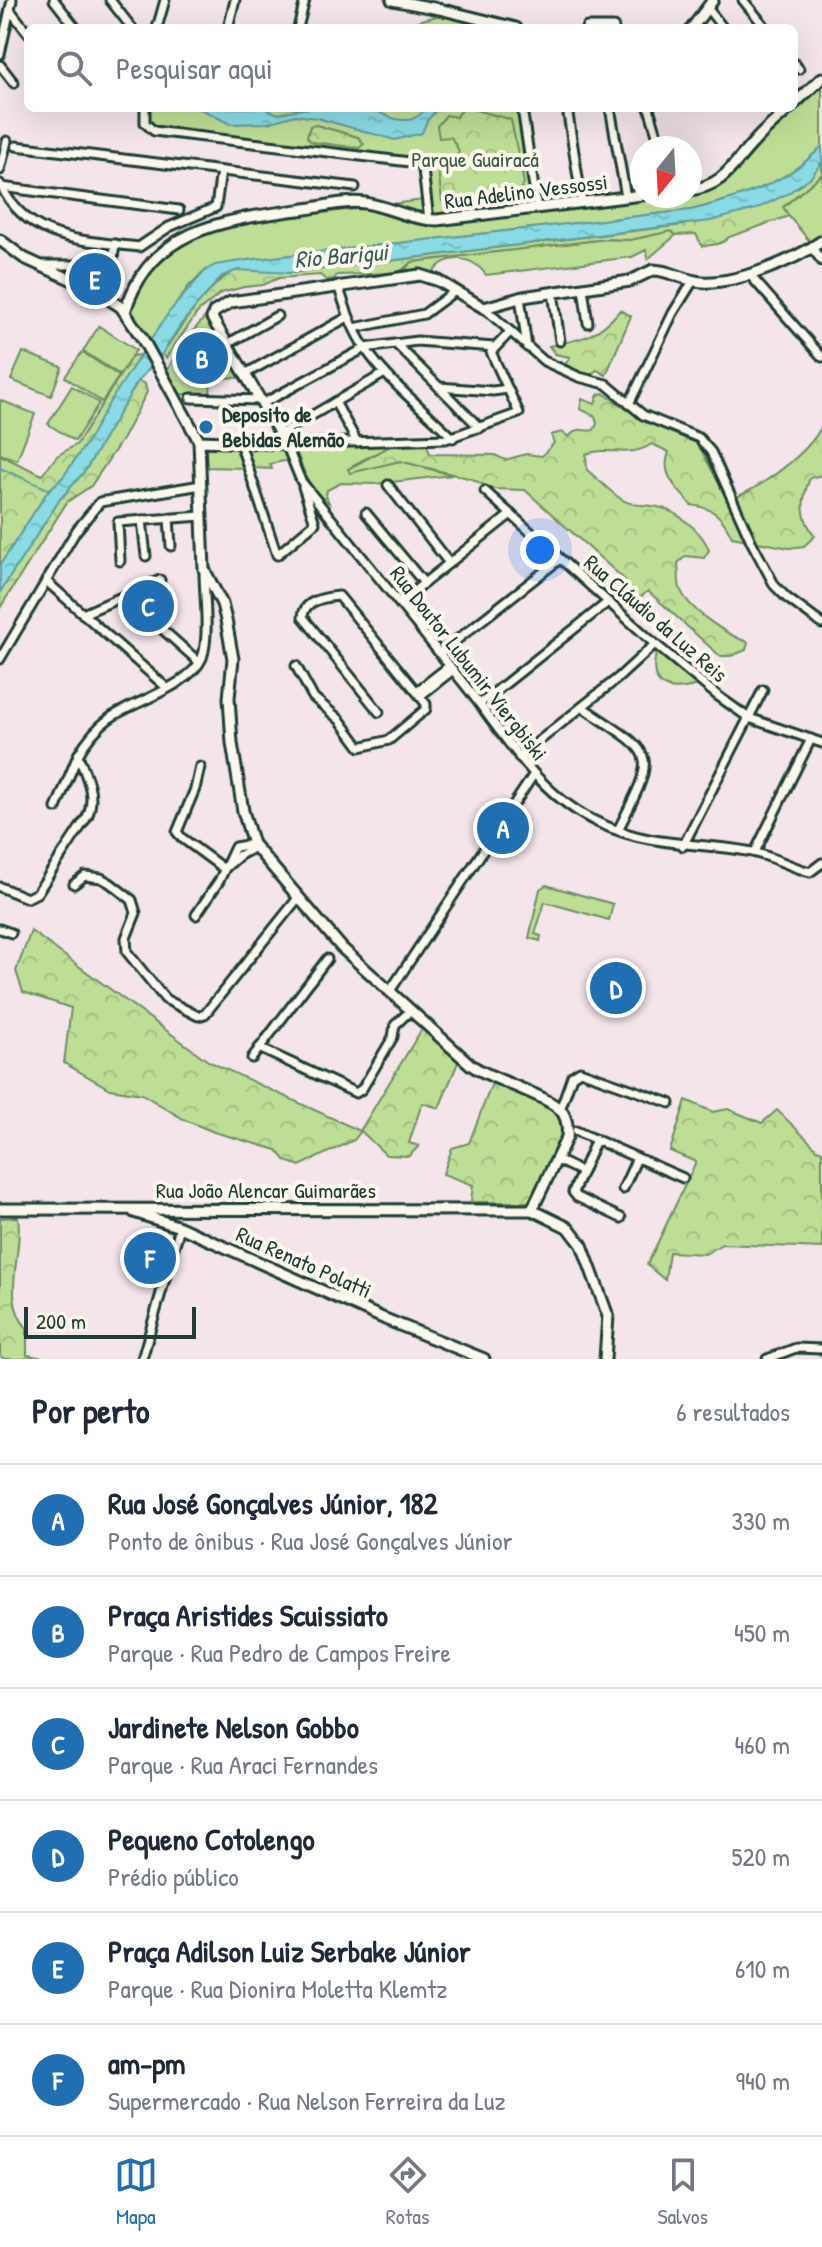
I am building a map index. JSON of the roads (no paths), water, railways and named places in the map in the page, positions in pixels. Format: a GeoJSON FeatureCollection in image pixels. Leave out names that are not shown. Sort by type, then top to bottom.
{"type":"FeatureCollection","features":[{"type":"Feature","properties":{"kind":"main road"},"geometry":{"type":"LineString","coordinates":[[392,0],[497,24]]}},
{"type":"Feature","properties":{"kind":"main road"},"geometry":{"type":"LineString","coordinates":[[695,24],[712,3]]}},
{"type":"Feature","properties":{"kind":"main road"},"geometry":{"type":"LineString","coordinates":[[798,100],[822,78]]}},
{"type":"Feature","properties":{"kind":"main road"},"geometry":{"type":"LineString","coordinates":[[702,188],[721,180],[754,141],[785,112]]}},
{"type":"Feature","properties":{"kind":"main road","name":"Rua Adelino Vessossi"},"geometry":{"type":"LineString","coordinates":[[125,312],[134,284],[150,264],[182,239],[215,224],[361,203],[429,220],[630,196]]}},
{"type":"Feature","properties":{"kind":"main road"},"geometry":{"type":"LineString","coordinates":[[0,240],[34,263],[107,297],[125,312],[199,441],[204,569],[222,604],[226,620],[233,659],[229,698],[232,743],[243,811],[254,846],[342,948],[476,1069],[560,1110],[568,1133],[532,1210],[569,1228],[582,1245],[608,1316],[605,1359]]}},
{"type":"Feature","properties":{"kind":"main road"},"geometry":{"type":"LineString","coordinates":[[286,444],[212,316],[225,305],[238,300],[420,275],[434,278],[484,308],[520,297],[630,281],[656,270],[693,281],[709,282],[749,274],[788,261],[822,241]]}},
{"type":"Feature","properties":{"kind":"main road"},"geometry":{"type":"LineString","coordinates":[[199,441],[286,444]]}},
{"type":"Feature","properties":{"kind":"main road","name":"Rua Renato Polatti"},"geometry":{"type":"LineString","coordinates":[[107,1208],[148,1215],[180,1227],[481,1359]]}},
{"type":"Feature","properties":{"kind":"main road"},"geometry":{"type":"LineString","coordinates":[[180,1227],[191,1208]]}},
{"type":"Feature","properties":{"kind":"main road","name":"Rua João Alencar Guimarães"},"geometry":{"type":"LineString","coordinates":[[0,1209],[532,1210]]}},
{"type":"Feature","properties":{"kind":"street"},"geometry":{"type":"LineString","coordinates":[[0,54],[12,0]]}},
{"type":"Feature","properties":{"kind":"street"},"geometry":{"type":"LineString","coordinates":[[54,0],[73,24]]}},
{"type":"Feature","properties":{"kind":"street"},"geometry":{"type":"LineString","coordinates":[[110,0],[129,24]]}},
{"type":"Feature","properties":{"kind":"street"},"geometry":{"type":"LineString","coordinates":[[158,24],[165,0]]}},
{"type":"Feature","properties":{"kind":"street"},"geometry":{"type":"LineString","coordinates":[[229,24],[235,0]]}},
{"type":"Feature","properties":{"kind":"street"},"geometry":{"type":"LineString","coordinates":[[299,24],[305,0]]}},
{"type":"Feature","properties":{"kind":"street"},"geometry":{"type":"LineString","coordinates":[[743,0],[763,24]]}},
{"type":"Feature","properties":{"kind":"street"},"geometry":{"type":"LineString","coordinates":[[712,3],[721,24]]}},
{"type":"Feature","properties":{"kind":"street"},"geometry":{"type":"LineString","coordinates":[[10,9],[24,28]]}},
{"type":"Feature","properties":{"kind":"street"},"geometry":{"type":"LineString","coordinates":[[0,65],[14,83]]}},
{"type":"Feature","properties":{"kind":"street"},"geometry":{"type":"LineString","coordinates":[[145,112],[145,123],[154,131],[415,162],[423,170],[429,220]]}},
{"type":"Feature","properties":{"kind":"street"},"geometry":{"type":"LineString","coordinates":[[523,112],[537,208]]}},
{"type":"Feature","properties":{"kind":"street"},"geometry":{"type":"LineString","coordinates":[[568,112],[582,203]]}},
{"type":"Feature","properties":{"kind":"street"},"geometry":{"type":"LineString","coordinates":[[611,112],[626,197]]}},
{"type":"Feature","properties":{"kind":"street"},"geometry":{"type":"LineString","coordinates":[[650,112],[657,136]]}},
{"type":"Feature","properties":{"kind":"street"},"geometry":{"type":"LineString","coordinates":[[0,170],[7,141]]}},
{"type":"Feature","properties":{"kind":"street"},"geometry":{"type":"LineString","coordinates":[[16,146],[355,187]]}},
{"type":"Feature","properties":{"kind":"street"},"geometry":{"type":"LineString","coordinates":[[1,185],[15,210],[35,225],[61,237],[141,247],[169,227],[216,207],[221,171]]}},
{"type":"Feature","properties":{"kind":"street"},"geometry":{"type":"LineString","coordinates":[[1,185],[179,210]]}},
{"type":"Feature","properties":{"kind":"street"},"geometry":{"type":"LineString","coordinates":[[107,297],[114,285],[111,274],[115,244]]}},
{"type":"Feature","properties":{"kind":"street"},"geometry":{"type":"LineString","coordinates":[[812,248],[822,261]]}},
{"type":"Feature","properties":{"kind":"street"},"geometry":{"type":"LineString","coordinates":[[34,263],[98,267],[111,274]]}},
{"type":"Feature","properties":{"kind":"street"},"geometry":{"type":"LineString","coordinates":[[76,282],[84,265]]}},
{"type":"Feature","properties":{"kind":"street"},"geometry":{"type":"LineString","coordinates":[[749,274],[822,357]]}},
{"type":"Feature","properties":{"kind":"street"},"geometry":{"type":"LineString","coordinates":[[629,404],[673,313],[693,281]]}},
{"type":"Feature","properties":{"kind":"street"},"geometry":{"type":"LineString","coordinates":[[338,285],[348,317],[365,348],[385,373],[453,438]]}},
{"type":"Feature","properties":{"kind":"street"},"geometry":{"type":"LineString","coordinates":[[583,288],[588,323]]}},
{"type":"Feature","properties":{"kind":"street"},"geometry":{"type":"LineString","coordinates":[[354,328],[424,314],[455,291]]}},
{"type":"Feature","properties":{"kind":"street"},"geometry":{"type":"LineString","coordinates":[[553,292],[560,341]]}},
{"type":"Feature","properties":{"kind":"street"},"geometry":{"type":"LineString","coordinates":[[520,297],[527,347]]}},
{"type":"Feature","properties":{"kind":"street"},"geometry":{"type":"LineString","coordinates":[[484,308],[544,361],[560,370],[606,384],[643,415],[688,432],[703,442],[711,452],[775,586],[793,604],[822,624]]}},
{"type":"Feature","properties":{"kind":"street"},"geometry":{"type":"LineString","coordinates":[[227,344],[277,316]]}},
{"type":"Feature","properties":{"kind":"street"},"geometry":{"type":"LineString","coordinates":[[245,374],[348,317]]}},
{"type":"Feature","properties":{"kind":"street"},"geometry":{"type":"LineString","coordinates":[[286,444],[453,438],[519,413],[491,355],[494,347],[510,332]]}},
{"type":"Feature","properties":{"kind":"street"},"geometry":{"type":"LineString","coordinates":[[191,398],[261,402],[365,348],[417,341],[494,347]]}},
{"type":"Feature","properties":{"kind":"street"},"geometry":{"type":"LineString","coordinates":[[396,344],[480,428]]}},
{"type":"Feature","properties":{"kind":"street"},"geometry":{"type":"LineString","coordinates":[[280,434],[385,373]]}},
{"type":"Feature","properties":{"kind":"street"},"geometry":{"type":"LineString","coordinates":[[439,387],[493,391],[508,389]]}},
{"type":"Feature","properties":{"kind":"street"},"geometry":{"type":"LineString","coordinates":[[335,402],[357,442]]}},
{"type":"Feature","properties":{"kind":"street"},"geometry":{"type":"LineString","coordinates":[[240,443],[277,555],[315,523],[301,481]]}},
{"type":"Feature","properties":{"kind":"street","name":"Rua Doutor Lubumir Viergbiski"},"geometry":{"type":"LineString","coordinates":[[286,444],[301,481],[440,653],[519,757],[534,774],[588,817],[653,841],[755,852],[806,871],[813,871],[822,863]]}},
{"type":"Feature","properties":{"kind":"street"},"geometry":{"type":"LineString","coordinates":[[0,659],[76,531],[100,502],[201,485]]}},
{"type":"Feature","properties":{"kind":"street"},"geometry":{"type":"LineString","coordinates":[[388,485],[449,563]]}},
{"type":"Feature","properties":{"kind":"street","name":"Rua Cláudio da Luz Reis"},"geometry":{"type":"LineString","coordinates":[[485,491],[655,644],[749,718],[822,743]]}},
{"type":"Feature","properties":{"kind":"street"},"geometry":{"type":"LineString","coordinates":[[366,513],[424,583]]}},
{"type":"Feature","properties":{"kind":"street"},"geometry":{"type":"LineString","coordinates":[[399,603],[511,514]]}},
{"type":"Feature","properties":{"kind":"street"},"geometry":{"type":"LineString","coordinates":[[120,561],[118,522],[202,516]]}},
{"type":"Feature","properties":{"kind":"street"},"geometry":{"type":"LineString","coordinates":[[169,518],[171,546]]}},
{"type":"Feature","properties":{"kind":"street"},"geometry":{"type":"LineString","coordinates":[[142,520],[146,556]]}},
{"type":"Feature","properties":{"kind":"street"},"geometry":{"type":"LineString","coordinates":[[440,653],[560,559]]}},
{"type":"Feature","properties":{"kind":"street"},"geometry":{"type":"LineString","coordinates":[[56,808],[88,739],[109,719],[189,675],[199,662],[205,641],[204,569]]}},
{"type":"Feature","properties":{"kind":"street"},"geometry":{"type":"LineString","coordinates":[[83,614],[160,580]]}},
{"type":"Feature","properties":{"kind":"street"},"geometry":{"type":"LineString","coordinates":[[46,581],[167,688]]}},
{"type":"Feature","properties":{"kind":"street"},"geometry":{"type":"LineString","coordinates":[[296,666],[313,697],[340,720],[360,747],[392,738],[426,709],[419,694],[342,597],[337,595],[307,605],[303,614],[379,712]]}},
{"type":"Feature","properties":{"kind":"street"},"geometry":{"type":"LineString","coordinates":[[125,596],[199,662]]}},
{"type":"Feature","properties":{"kind":"street"},"geometry":{"type":"LineString","coordinates":[[480,704],[608,602]]}},
{"type":"Feature","properties":{"kind":"street"},"geometry":{"type":"LineString","coordinates":[[519,757],[655,644]]}},
{"type":"Feature","properties":{"kind":"street"},"geometry":{"type":"LineString","coordinates":[[419,694],[451,668]]}},
{"type":"Feature","properties":{"kind":"street"},"geometry":{"type":"LineString","coordinates":[[683,846],[763,690]]}},
{"type":"Feature","properties":{"kind":"street"},"geometry":{"type":"LineString","coordinates":[[582,707],[634,741],[645,758],[643,779],[618,830]]}},
{"type":"Feature","properties":{"kind":"street"},"geometry":{"type":"LineString","coordinates":[[755,852],[811,739]]}},
{"type":"Feature","properties":{"kind":"street"},"geometry":{"type":"LineString","coordinates":[[0,887],[27,898],[34,896],[82,824],[92,806],[92,795],[78,755]]}},
{"type":"Feature","properties":{"kind":"street"},"geometry":{"type":"LineString","coordinates":[[200,767],[195,789],[177,832],[224,869]]}},
{"type":"Feature","properties":{"kind":"street"},"geometry":{"type":"LineString","coordinates":[[390,991],[534,774]]}},
{"type":"Feature","properties":{"kind":"street"},"geometry":{"type":"LineString","coordinates":[[196,915],[235,847],[254,846]]}},
{"type":"Feature","properties":{"kind":"street"},"geometry":{"type":"LineString","coordinates":[[74,884],[85,876],[101,878],[132,900],[136,913],[126,938],[127,952],[165,999],[198,1016],[205,1014],[298,898]]}},
{"type":"Feature","properties":{"kind":"street"},"geometry":{"type":"LineString","coordinates":[[0,929],[11,933]]}},
{"type":"Feature","properties":{"kind":"street"},"geometry":{"type":"LineString","coordinates":[[252,1058],[327,959]]}},
{"type":"Feature","properties":{"kind":"street"},"geometry":{"type":"LineString","coordinates":[[259,1048],[356,1093],[362,1089],[393,1037],[395,1025],[411,1010]]}},
{"type":"Feature","properties":{"kind":"street"},"geometry":{"type":"LineString","coordinates":[[560,1110],[572,1076],[577,1071],[670,1103]]}},
{"type":"Feature","properties":{"kind":"street"},"geometry":{"type":"LineString","coordinates":[[576,1131],[683,1178]]}},
{"type":"Feature","properties":{"kind":"street"},"geometry":{"type":"LineString","coordinates":[[596,1140],[574,1189],[575,1195],[621,1218]]}},
{"type":"Feature","properties":{"kind":"street"},"geometry":{"type":"LineString","coordinates":[[623,1189],[637,1158]]}},
{"type":"Feature","properties":{"kind":"street"},"geometry":{"type":"LineString","coordinates":[[557,1160],[582,1172]]}},
{"type":"Feature","properties":{"kind":"street"},"geometry":{"type":"LineString","coordinates":[[142,1359],[180,1227]]}},
{"type":"Feature","properties":{"kind":"street"},"geometry":{"type":"LineString","coordinates":[[767,1359],[796,1348],[822,1349]]}},
{"type":"Feature","properties":{"kind":"water"},"geometry":{"type":"Polygon","coordinates":[[[207,112],[378,112],[410,120],[422,112],[435,112],[422,133],[395,140],[317,118],[295,115],[268,123],[230,124],[207,112]]]}},
{"type":"Feature","properties":{"kind":"water","name":"Rio Barigui"},"geometry":{"type":"Polygon","coordinates":[[[822,146],[822,162],[811,177],[787,194],[756,209],[710,221],[291,273],[238,270],[222,276],[138,381],[85,471],[60,499],[0,592],[0,565],[48,491],[63,477],[86,444],[169,312],[206,270],[215,265],[691,210],[761,188],[808,159],[822,146]]]}},
{"type":"Feature","properties":{"kind":"waterway"},"geometry":{"type":"LineString","coordinates":[[0,468],[50,490]]}},
{"type":"Feature","properties":{"kind":"place","name":"Praça Adilson Luiz Serbake Júnior"},"geometry":{"type":"Point","coordinates":[95,279]}},
{"type":"Feature","properties":{"kind":"place","name":"Praça Aristides Scuissiato"},"geometry":{"type":"Point","coordinates":[202,358]}},
{"type":"Feature","properties":{"kind":"place","name":"Deposito de Bebidas Alemão"},"geometry":{"type":"Point","coordinates":[206,427]}},
{"type":"Feature","properties":{"kind":"place","name":"Jardinete Nelson Gobbo"},"geometry":{"type":"Point","coordinates":[148,606]}},
{"type":"Feature","properties":{"kind":"place","name":"Rua José Gonçalves Júnior, 182"},"geometry":{"type":"Point","coordinates":[503,828]}},
{"type":"Feature","properties":{"kind":"place","name":"Pequeno Cotolengo"},"geometry":{"type":"Point","coordinates":[616,988]}},
{"type":"Feature","properties":{"kind":"place","name":"am-pm"},"geometry":{"type":"Point","coordinates":[150,1258]}},
{"type":"Feature","properties":{"kind":"park label","name":"Parque Guairacá"},"geometry":{"type":"Point","coordinates":[475,159]}}]}
